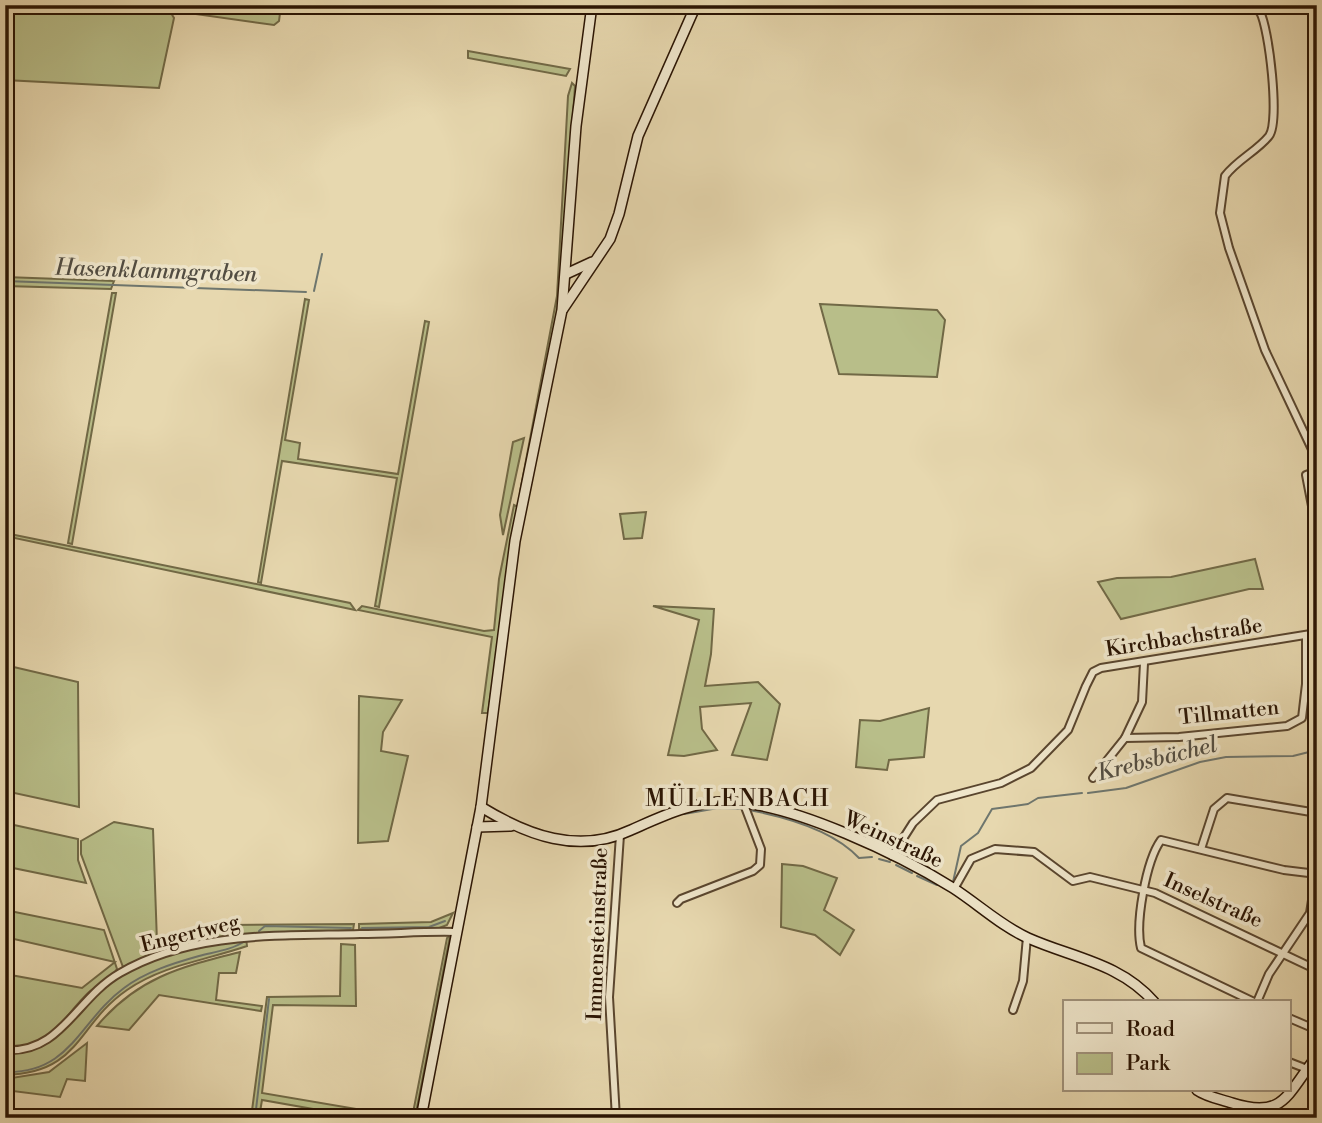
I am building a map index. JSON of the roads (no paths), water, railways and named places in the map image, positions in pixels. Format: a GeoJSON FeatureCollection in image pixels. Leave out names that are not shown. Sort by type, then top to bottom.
{"type":"FeatureCollection","features":[{"type":"Feature","properties":{"kind":"main road"},"geometry":{"type":"LineString","coordinates":[[421,1118],[481,807],[507,593],[562,310],[578,103],[592,5]]}},
{"type":"Feature","properties":{"kind":"main road"},"geometry":{"type":"LineString","coordinates":[[562,310],[610,239],[620,214],[638,136],[696,5]]}},
{"type":"Feature","properties":{"kind":"main road"},"geometry":{"type":"LineString","coordinates":[[566,274],[596,259]]}},
{"type":"Feature","properties":{"kind":"main road","name":"Weinstraße"},"geometry":{"type":"LineString","coordinates":[[477,827],[513,827],[572,842],[620,835],[674,810],[723,801],[799,817],[892,856],[954,889],[1027,937],[1102,964],[1136,985],[1152,1000]]}},
{"type":"Feature","properties":{"kind":"main road","name":"Weinstraße"},"geometry":{"type":"LineString","coordinates":[[481,807],[513,827]]}},
{"type":"Feature","properties":{"kind":"main road"},"geometry":{"type":"LineString","coordinates":[[1290,1088],[1317,1056]]}},
{"type":"Feature","properties":{"kind":"main road"},"geometry":{"type":"LineString","coordinates":[[1203,1092],[1268,1112],[1286,1092]]}},
{"type":"Feature","properties":{"kind":"street"},"geometry":{"type":"LineString","coordinates":[[1251,5],[1259,12],[1265,32],[1275,103],[1275,125],[1270,135],[1225,176],[1220,213],[1265,350],[1317,460]]}},
{"type":"Feature","properties":{"kind":"street"},"geometry":{"type":"LineString","coordinates":[[1317,471],[1306,475],[1317,532]]}},
{"type":"Feature","properties":{"kind":"street","name":"Kirchbachstraße"},"geometry":{"type":"LineString","coordinates":[[892,856],[914,823],[937,800],[1001,783],[1031,768],[1068,730],[1094,672],[1101,668],[1317,633]]}},
{"type":"Feature","properties":{"kind":"street","name":"Tillmatten"},"geometry":{"type":"LineString","coordinates":[[1125,738],[1179,737],[1287,726],[1302,718],[1306,684],[1306,635]]}},
{"type":"Feature","properties":{"kind":"street"},"geometry":{"type":"LineString","coordinates":[[1093,778],[1125,738],[1142,702],[1144,663]]}},
{"type":"Feature","properties":{"kind":"street","name":"Tillmatten"},"geometry":{"type":"LineString","coordinates":[[1306,684],[1317,682]]}},
{"type":"Feature","properties":{"kind":"street"},"geometry":{"type":"LineString","coordinates":[[1201,849],[1214,809],[1227,798],[1311,812],[1317,818]]}},
{"type":"Feature","properties":{"kind":"street"},"geometry":{"type":"LineString","coordinates":[[677,903],[681,899],[753,871],[760,865],[761,849],[744,807]]}},
{"type":"Feature","properties":{"kind":"street","name":"Immensteinstraße"},"geometry":{"type":"LineString","coordinates":[[616,1118],[609,997],[620,835]]}},
{"type":"Feature","properties":{"kind":"street"},"geometry":{"type":"LineString","coordinates":[[1251,1000],[1141,948],[1144,891],[1154,850],[1161,841],[1284,870],[1316,872],[1313,915],[1283,952],[1256,1000]]}},
{"type":"Feature","properties":{"kind":"street","name":"Inselstraße"},"geometry":{"type":"LineString","coordinates":[[954,889],[966,864],[978,854],[995,849],[1027,849],[1073,881],[1090,877],[1174,900],[1317,970]]}},
{"type":"Feature","properties":{"kind":"street","name":"Engertweg"},"geometry":{"type":"LineString","coordinates":[[5,1049],[35,1048],[47,1042],[91,994],[121,972],[188,948],[239,936],[456,932]]}},
{"type":"Feature","properties":{"kind":"street"},"geometry":{"type":"LineString","coordinates":[[1013,1010],[1023,981],[1027,937]]}},
{"type":"Feature","properties":{"kind":"street"},"geometry":{"type":"LineString","coordinates":[[1290,1018],[1317,1030]]}},
{"type":"Feature","properties":{"kind":"street"},"geometry":{"type":"LineString","coordinates":[[1290,1062],[1307,1069]]}},
{"type":"Feature","properties":{"kind":"street"},"geometry":{"type":"LineString","coordinates":[[1268,1112],[1287,1118]]}},
{"type":"Feature","properties":{"kind":"waterway","name":"Hasenklammgraben"},"geometry":{"type":"LineString","coordinates":[[314,291],[322,254]]}},
{"type":"Feature","properties":{"kind":"waterway","name":"Hasenklammgraben"},"geometry":{"type":"LineString","coordinates":[[5,281],[306,292]]}},
{"type":"Feature","properties":{"kind":"waterway","name":"Krebsbächel"},"geometry":{"type":"LineString","coordinates":[[1088,793],[1126,788],[1200,762],[1226,757],[1293,756],[1317,750]]}},
{"type":"Feature","properties":{"kind":"waterway","name":"Krebsbächel"},"geometry":{"type":"LineString","coordinates":[[953,882],[961,846],[978,833],[992,809],[1028,804],[1038,798],[1082,793]]}},
{"type":"Feature","properties":{"kind":"waterway","name":"Krebsbächel"},"geometry":{"type":"LineString","coordinates":[[684,814],[718,808],[744,809]]}},
{"type":"Feature","properties":{"kind":"waterway","name":"Krebsbächel"},"geometry":{"type":"LineString","coordinates":[[749,810],[808,826],[836,840],[859,858],[872,857]]}},
{"type":"Feature","properties":{"kind":"waterway","name":"Krebsbächel"},"geometry":{"type":"LineString","coordinates":[[879,859],[890,862]]}},
{"type":"Feature","properties":{"kind":"waterway","name":"Krebsbächel"},"geometry":{"type":"LineString","coordinates":[[896,865],[912,873]]}},
{"type":"Feature","properties":{"kind":"waterway","name":"Krebsbächel"},"geometry":{"type":"LineString","coordinates":[[917,876],[937,885]]}},
{"type":"Feature","properties":{"kind":"waterway"},"geometry":{"type":"LineString","coordinates":[[362,928],[429,927],[445,921]]}},
{"type":"Feature","properties":{"kind":"waterway"},"geometry":{"type":"LineString","coordinates":[[259,931],[265,926],[351,928]]}},
{"type":"Feature","properties":{"kind":"waterway"},"geometry":{"type":"LineString","coordinates":[[5,1072],[27,1070],[60,1055],[109,1001],[141,977],[170,965],[229,949],[245,941]]}},
{"type":"Feature","properties":{"kind":"waterway"},"geometry":{"type":"LineString","coordinates":[[255,1118],[269,999]]}},
{"type":"Feature","properties":{"kind":"waterway"},"geometry":{"type":"LineString","coordinates":[[1297,1116],[1301,1118]]}},
{"type":"Feature","properties":{"kind":"district","name":"MÜLLENBACH"},"geometry":{"type":"Point","coordinates":[738,799]}}]}
